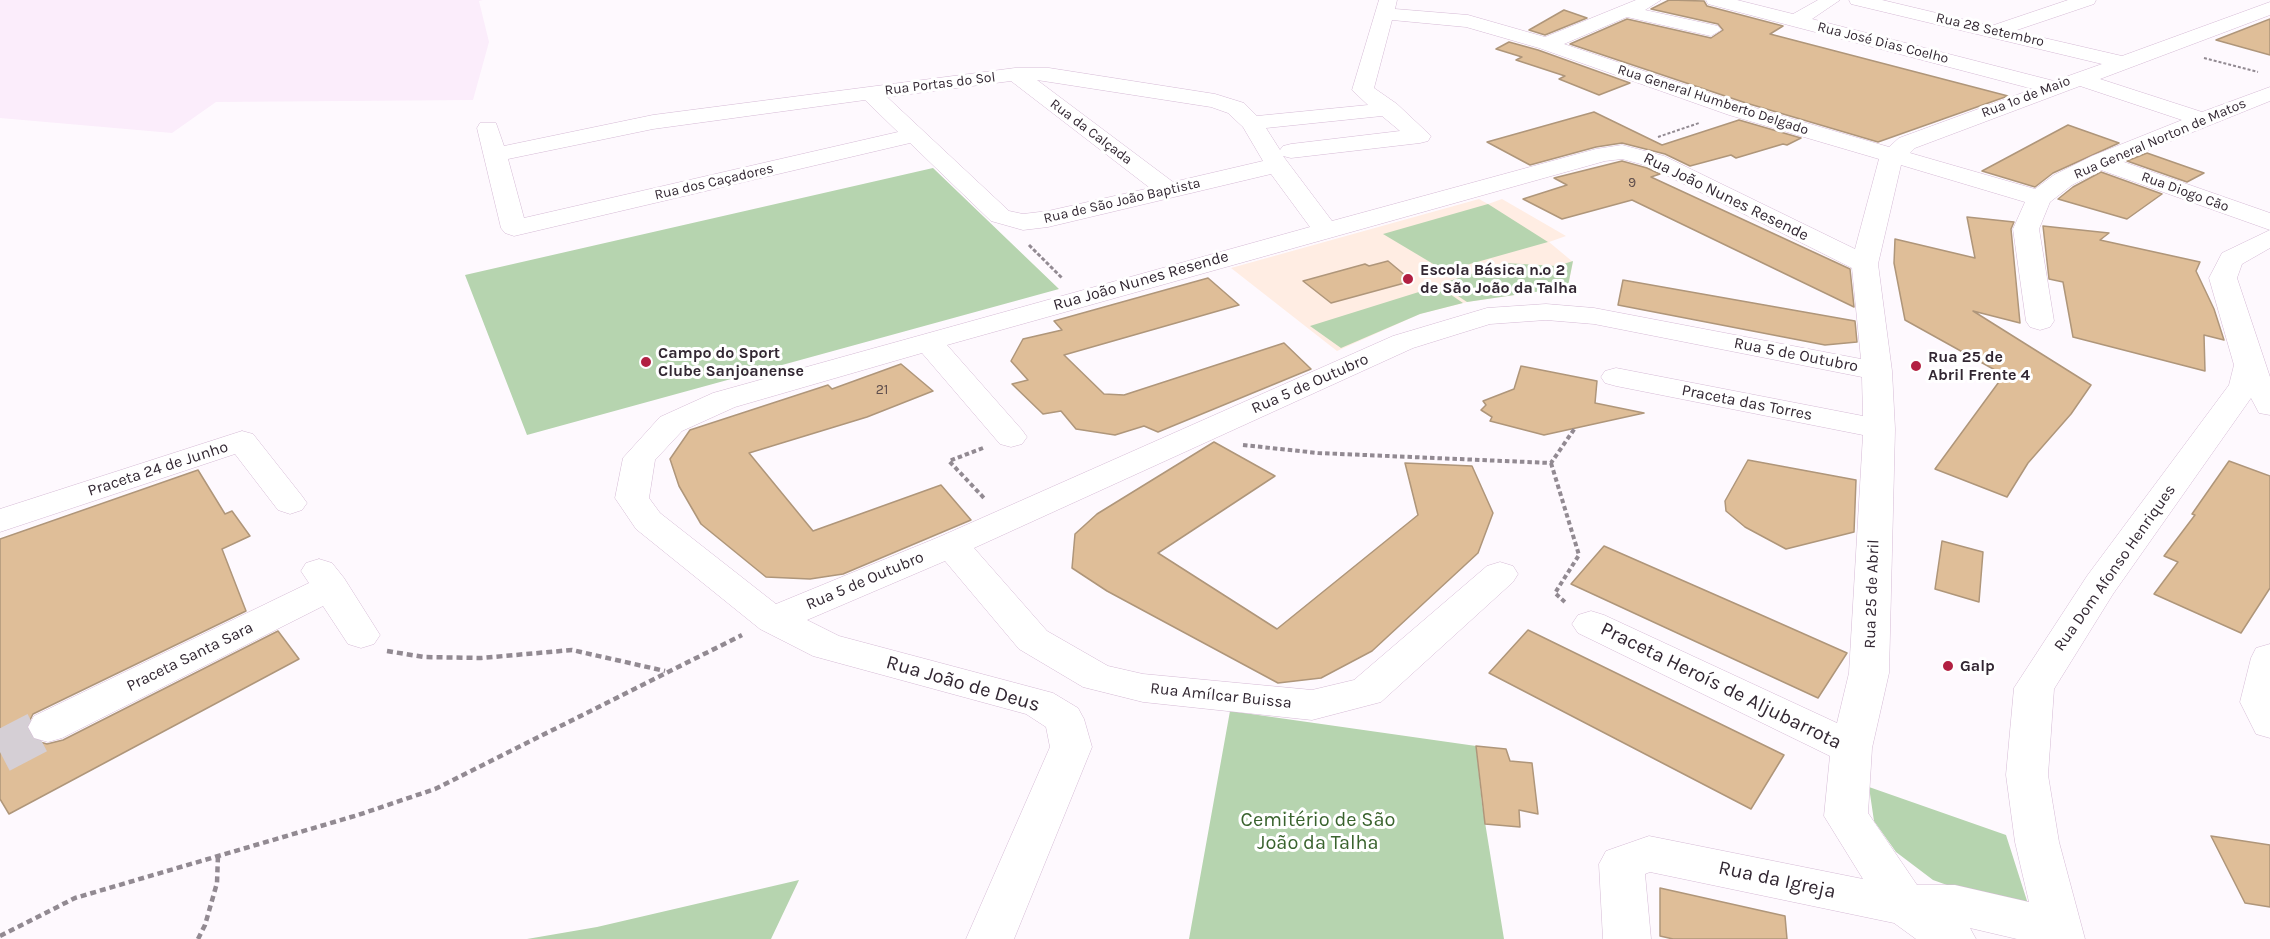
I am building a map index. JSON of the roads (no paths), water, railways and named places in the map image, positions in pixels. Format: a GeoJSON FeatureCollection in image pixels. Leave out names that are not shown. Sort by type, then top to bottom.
{"type":"FeatureCollection","features":[{"type":"Feature","properties":{"kind":"street"},"geometry":{"type":"LineString","coordinates":[[1546,44],[1652,0]]}},
{"type":"Feature","properties":{"kind":"street","name":"Rua José Dias Coelho"},"geometry":{"type":"LineString","coordinates":[[1715,0],[2052,87]]}},
{"type":"Feature","properties":{"kind":"street"},"geometry":{"type":"LineString","coordinates":[[1796,21],[1831,0]]}},
{"type":"Feature","properties":{"kind":"street"},"geometry":{"type":"LineString","coordinates":[[1994,31],[2087,0]]}},
{"type":"Feature","properties":{"kind":"street","name":"Rua 28 Setembro"},"geometry":{"type":"LineString","coordinates":[[1868,1],[2121,62]]}},
{"type":"Feature","properties":{"kind":"street"},"geometry":{"type":"LineString","coordinates":[[1387,7],[1363,90],[1405,123]]}},
{"type":"Feature","properties":{"kind":"street","name":"Rua General Humberto Delgado"},"geometry":{"type":"LineString","coordinates":[[1387,7],[1468,21],[1546,44],[1737,110],[1891,157],[2039,198]]}},
{"type":"Feature","properties":{"kind":"street","name":"Rua 1º de Maio"},"geometry":{"type":"LineString","coordinates":[[1891,157],[1907,142],[2270,8]]}},
{"type":"Feature","properties":{"kind":"street"},"geometry":{"type":"LineString","coordinates":[[1626,11],[1711,30]]}},
{"type":"Feature","properties":{"kind":"street","name":"Rua Portas do Sol"},"geometry":{"type":"LineString","coordinates":[[494,154],[653,122],[1015,74],[1049,74],[1215,101],[1236,108],[1283,151],[1325,230]]}},
{"type":"Feature","properties":{"kind":"street","name":"Rua da Calçada"},"geometry":{"type":"LineString","coordinates":[[1015,74],[1167,189]]}},
{"type":"Feature","properties":{"kind":"street"},"geometry":{"type":"LineString","coordinates":[[2077,78],[2203,120]]}},
{"type":"Feature","properties":{"kind":"street","name":"Rua General Norton de Matos"},"geometry":{"type":"LineString","coordinates":[[2039,198],[2063,180],[2100,161],[2203,120],[2264,92]]}},
{"type":"Feature","properties":{"kind":"street"},"geometry":{"type":"LineString","coordinates":[[870,93],[915,135]]}},
{"type":"Feature","properties":{"kind":"street"},"geometry":{"type":"LineString","coordinates":[[1252,123],[1405,123]]}},
{"type":"Feature","properties":{"kind":"street","name":"Rua de São João Baptista"},"geometry":{"type":"LineString","coordinates":[[915,135],[1000,216],[1023,222],[1048,219],[1167,189],[1283,151],[1405,123]]}},
{"type":"Feature","properties":{"kind":"street"},"geometry":{"type":"LineString","coordinates":[[488,128],[494,154]]}},
{"type":"Feature","properties":{"kind":"street","name":"Rua dos Caçadores"},"geometry":{"type":"LineString","coordinates":[[494,154],[514,228],[915,135]]}},
{"type":"Feature","properties":{"kind":"street","name":"Rua João Nunes Resende"},"geometry":{"type":"LineString","coordinates":[[773,620],[648,521],[632,498],[639,458],[671,424],[724,400],[1325,230],[1604,154],[1622,152],[1639,154],[1865,264]]}},
{"type":"Feature","properties":{"kind":"street"},"geometry":{"type":"LineString","coordinates":[[1865,264],[1891,157]]}},
{"type":"Feature","properties":{"kind":"street","name":"Rua Diogo Cão"},"geometry":{"type":"LineString","coordinates":[[2100,161],[2270,222]]}},
{"type":"Feature","properties":{"kind":"street"},"geometry":{"type":"LineString","coordinates":[[2039,198],[2026,229],[2040,321]]}},
{"type":"Feature","properties":{"kind":"street"},"geometry":{"type":"LineString","coordinates":[[2270,238],[2231,259],[2223,278],[2260,367],[2270,406]]}},
{"type":"Feature","properties":{"kind":"street","name":"Rua 25 de Abril"},"geometry":{"type":"LineString","coordinates":[[1865,264],[1877,371],[1879,429],[1869,673],[1851,748],[1846,816],[1905,905]]}},
{"type":"Feature","properties":{"kind":"street","name":"Rua 5 de Outubro"},"geometry":{"type":"LineString","coordinates":[[773,620],[951,545],[1403,342],[1487,316],[1546,312],[1594,316],[1877,371]]}},
{"type":"Feature","properties":{"kind":"street"},"geometry":{"type":"LineString","coordinates":[[928,342],[1011,437]]}},
{"type":"Feature","properties":{"kind":"street","name":"Rua Dom Afonso Henriques"},"geometry":{"type":"LineString","coordinates":[[2059,934],[2037,842],[2027,775],[2028,738],[2034,688],[2100,585],[2260,367]]}},
{"type":"Feature","properties":{"kind":"street","name":"Praceta das Torres"},"geometry":{"type":"LineString","coordinates":[[1616,377],[1879,429]]}},
{"type":"Feature","properties":{"kind":"street","name":"Praceta 24 de Junho"},"geometry":{"type":"LineString","coordinates":[[0,521],[242,441],[290,503]]}},
{"type":"Feature","properties":{"kind":"street","name":"Rua Amílcar Buissa"},"geometry":{"type":"LineString","coordinates":[[951,545],[1033,640],[1097,677],[1143,688],[1312,705],[1367,692],[1500,574]]}},
{"type":"Feature","properties":{"kind":"street","name":"Praceta Santa Sara"},"geometry":{"type":"LineString","coordinates":[[48,727],[325,579],[361,635]]}},
{"type":"Feature","properties":{"kind":"street","name":"Rua João de Deus"},"geometry":{"type":"LineString","coordinates":[[773,620],[827,646],[1039,703],[1064,719],[1071,747],[990,939]]}},
{"type":"Feature","properties":{"kind":"street","name":"Praceta Heroís de Aljubarrota"},"geometry":{"type":"LineString","coordinates":[[1591,624],[1851,748]]}},
{"type":"Feature","properties":{"kind":"street"},"geometry":{"type":"LineString","coordinates":[[2270,658],[2260,702],[2270,723]]}},
{"type":"Feature","properties":{"kind":"street","name":"Rua da Igreja"},"geometry":{"type":"LineString","coordinates":[[1627,939],[1636,859],[1905,905],[1955,905],[2059,934]]}},
{"type":"Feature","properties":{"kind":"street","name":"Rua da Igreja"},"geometry":{"type":"LineString","coordinates":[[1905,905],[1952,939]]}},
{"type":"Feature","properties":{"kind":"tunnel"},"geometry":{"type":"LineString","coordinates":[[0,752],[48,727]]}},
{"type":"Feature","properties":{"kind":"place","name":"Escola Básica n.º 2 de São João da Talha"},"geometry":{"type":"Point","coordinates":[1408,279]}},
{"type":"Feature","properties":{"kind":"place","name":"Campo do Sport Clube Sanjoanense"},"geometry":{"type":"Point","coordinates":[646,362]}},
{"type":"Feature","properties":{"kind":"place","name":"Rua 25 de Abril Frente 4"},"geometry":{"type":"Point","coordinates":[1916,366]}},
{"type":"Feature","properties":{"kind":"place","name":"Galp"},"geometry":{"type":"Point","coordinates":[1948,666]}},
{"type":"Feature","properties":{"kind":"park label","name":"Cemitério de São João da Talha"},"geometry":{"type":"Point","coordinates":[1318,832]}}]}
